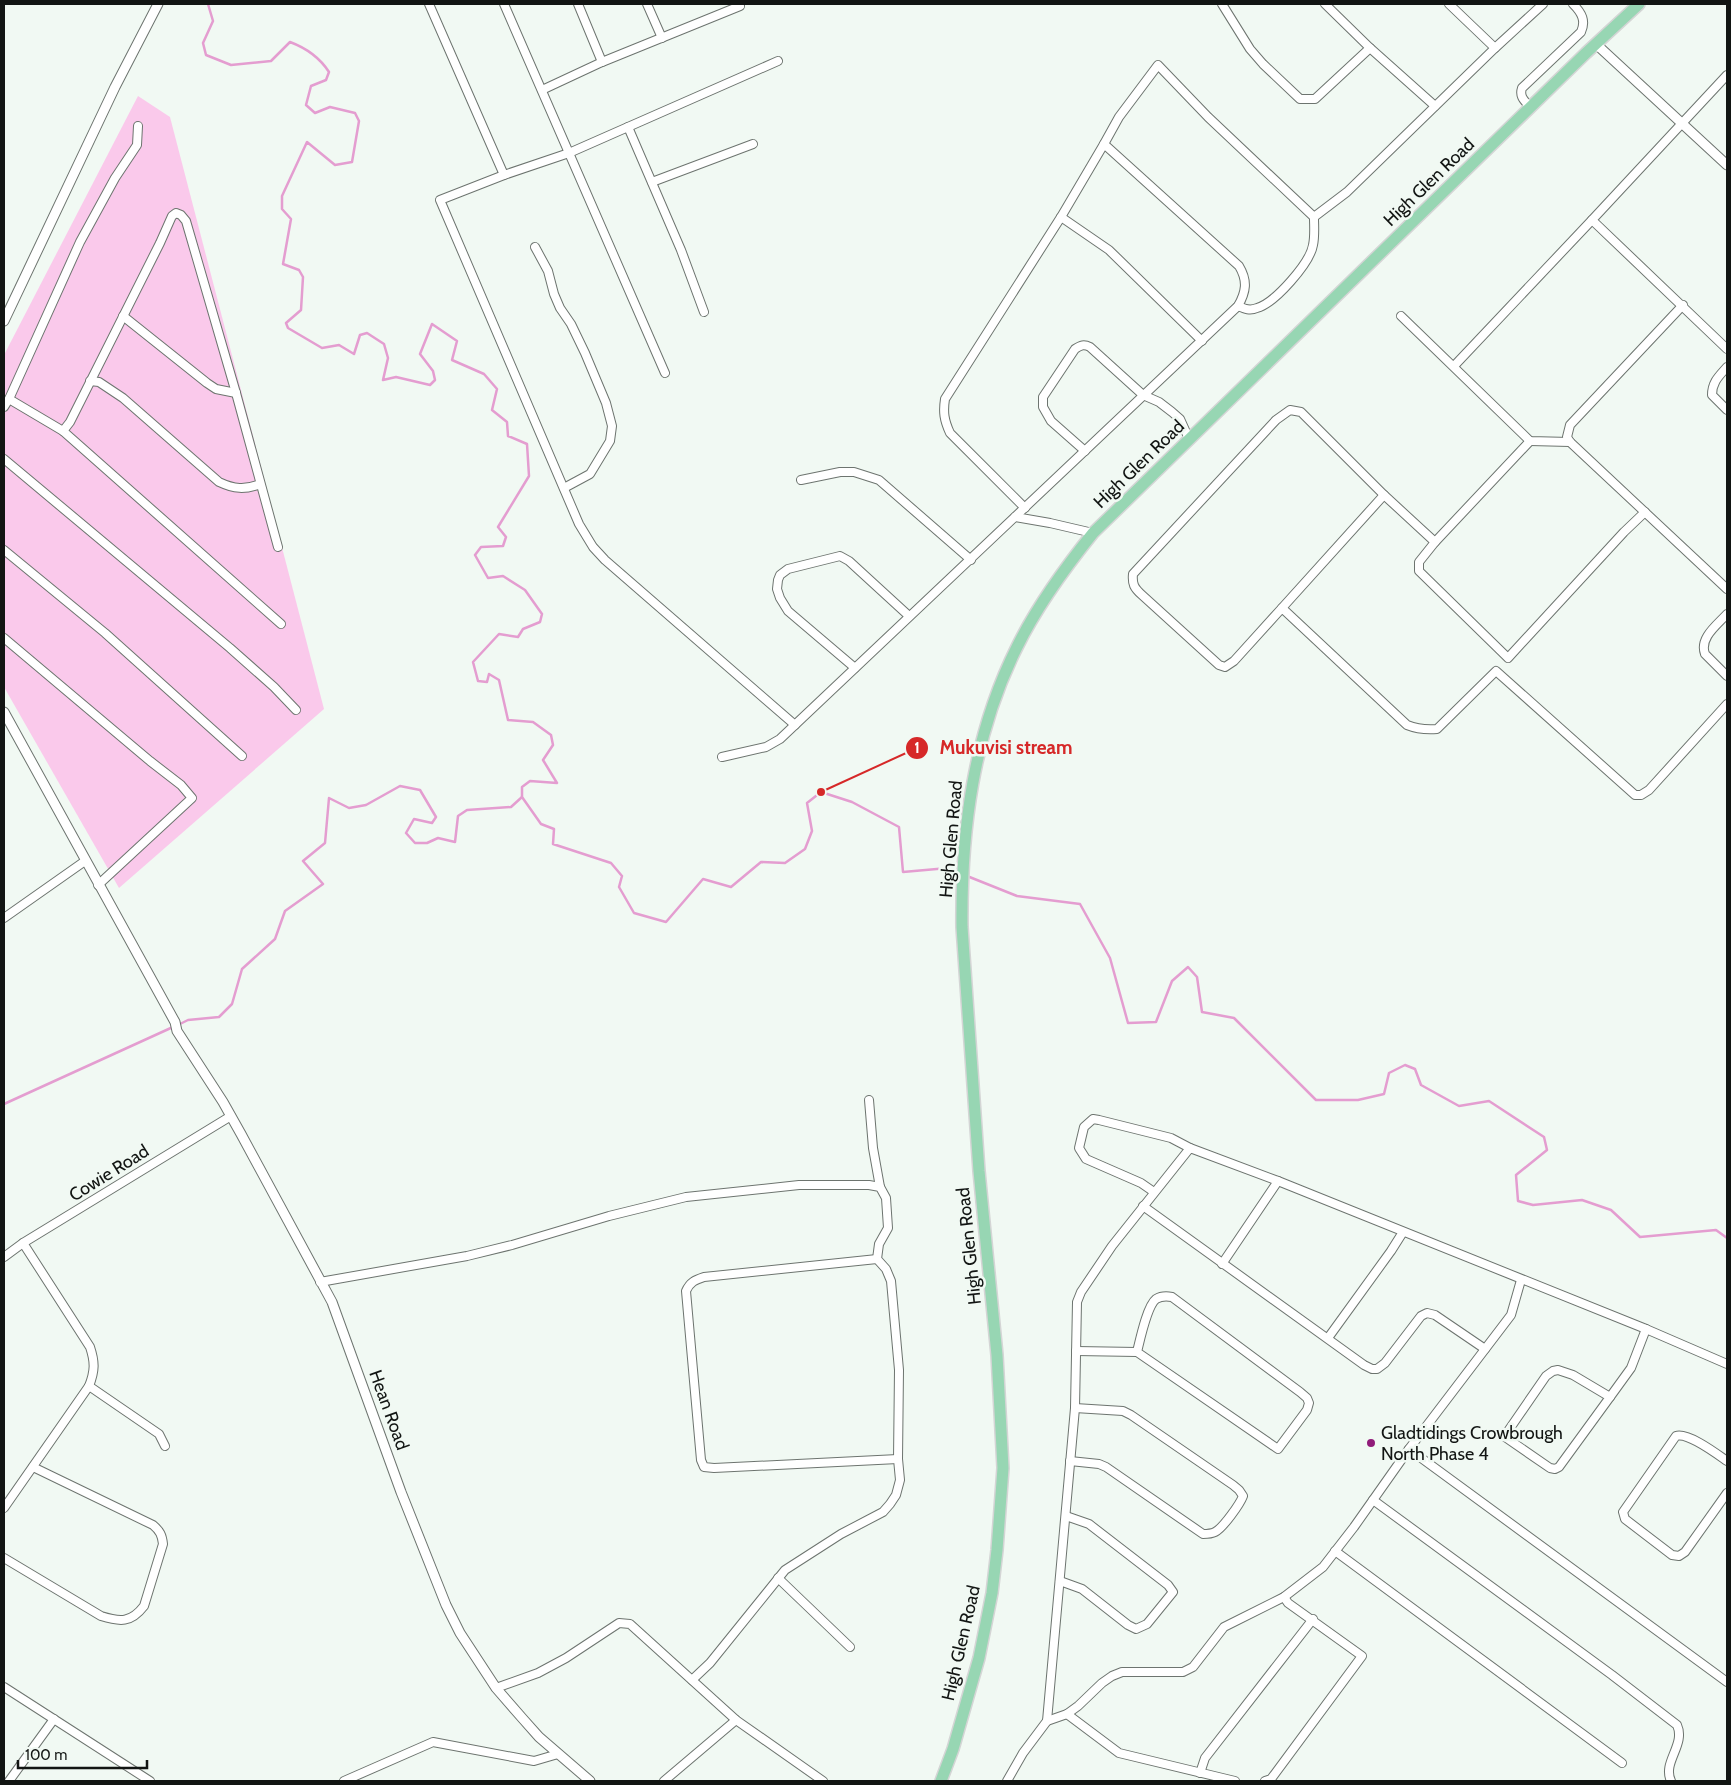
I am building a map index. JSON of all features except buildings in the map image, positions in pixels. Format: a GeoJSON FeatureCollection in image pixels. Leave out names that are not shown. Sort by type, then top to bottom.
{"type":"FeatureCollection","features":[{"type":"Feature","properties":{"kind":"main road","name":"High Glen Road"},"geometry":{"type":"LineString","coordinates":[[941,1781],[979,1658],[992,1593],[1003,1468],[997,1354],[979,1171],[962,927],[962,877],[973,780],[994,701],[1017,647],[1041,604],[1093,533],[1639,4]]}},
{"type":"Feature","properties":{"kind":"street"},"geometry":{"type":"LineString","coordinates":[[4,321],[115,87],[158,4]]}},
{"type":"Feature","properties":{"kind":"street"},"geometry":{"type":"LineString","coordinates":[[429,4],[504,175]]}},
{"type":"Feature","properties":{"kind":"street"},"geometry":{"type":"LineString","coordinates":[[504,4],[666,373]]}},
{"type":"Feature","properties":{"kind":"street"},"geometry":{"type":"LineString","coordinates":[[578,4],[602,62]]}},
{"type":"Feature","properties":{"kind":"street"},"geometry":{"type":"LineString","coordinates":[[648,4],[662,38]]}},
{"type":"Feature","properties":{"kind":"street"},"geometry":{"type":"LineString","coordinates":[[1222,4],[1250,49],[1300,99],[1315,99],[1370,48]]}},
{"type":"Feature","properties":{"kind":"street"},"geometry":{"type":"LineString","coordinates":[[1325,4],[1370,48],[1435,106]]}},
{"type":"Feature","properties":{"kind":"street"},"geometry":{"type":"LineString","coordinates":[[1449,4],[1495,48]]}},
{"type":"Feature","properties":{"kind":"street"},"geometry":{"type":"LineString","coordinates":[[1314,217],[1347,192],[1543,4]]}},
{"type":"Feature","properties":{"kind":"street"},"geometry":{"type":"LineString","coordinates":[[1530,108],[1522,97],[1522,88],[1581,32],[1584,26],[1584,19],[1573,4]]}},
{"type":"Feature","properties":{"kind":"street"},"geometry":{"type":"LineString","coordinates":[[542,90],[602,62],[740,6]]}},
{"type":"Feature","properties":{"kind":"street"},"geometry":{"type":"LineString","coordinates":[[1596,44],[1727,165]]}},
{"type":"Feature","properties":{"kind":"street"},"geometry":{"type":"LineString","coordinates":[[778,61],[569,153],[504,175],[440,200],[579,524],[593,547],[605,560],[795,725]]}},
{"type":"Feature","properties":{"kind":"street"},"geometry":{"type":"LineString","coordinates":[[1025,508],[950,432],[943,412],[945,399],[1061,216],[1119,117],[1158,65],[1208,116],[1314,217],[1313,246],[1305,263],[1293,278],[1274,298],[1259,308],[1247,310],[1238,306]]}},
{"type":"Feature","properties":{"kind":"street"},"geometry":{"type":"LineString","coordinates":[[1454,366],[1727,75]]}},
{"type":"Feature","properties":{"kind":"street"},"geometry":{"type":"LineString","coordinates":[[4,407],[80,242],[115,178],[137,145],[138,126]]}},
{"type":"Feature","properties":{"kind":"street"},"geometry":{"type":"LineString","coordinates":[[628,127],[681,250],[704,312]]}},
{"type":"Feature","properties":{"kind":"street"},"geometry":{"type":"LineString","coordinates":[[652,182],[752,144]]}},
{"type":"Feature","properties":{"kind":"street"},"geometry":{"type":"LineString","coordinates":[[722,757],[766,748],[780,739],[1238,306],[1244,296],[1246,286],[1245,276],[1239,266],[1104,144]]}},
{"type":"Feature","properties":{"kind":"street"},"geometry":{"type":"LineString","coordinates":[[63,431],[70,422],[172,216],[176,214],[181,215],[186,221],[236,393],[278,548]]}},
{"type":"Feature","properties":{"kind":"street"},"geometry":{"type":"LineString","coordinates":[[1061,216],[1109,250],[1202,341]]}},
{"type":"Feature","properties":{"kind":"street"},"geometry":{"type":"LineString","coordinates":[[1592,220],[1727,349]]}},
{"type":"Feature","properties":{"kind":"street"},"geometry":{"type":"LineString","coordinates":[[535,246],[548,271],[557,301],[571,324],[606,403],[612,426],[610,440],[590,474],[564,488]]}},
{"type":"Feature","properties":{"kind":"street"},"geometry":{"type":"LineString","coordinates":[[1683,305],[1570,425],[1567,437],[1570,442],[1727,589]]}},
{"type":"Feature","properties":{"kind":"street"},"geometry":{"type":"LineString","coordinates":[[123,316],[207,383],[216,389],[236,393]]}},
{"type":"Feature","properties":{"kind":"street"},"geometry":{"type":"LineString","coordinates":[[1401,316],[1530,441],[1570,442]]}},
{"type":"Feature","properties":{"kind":"street"},"geometry":{"type":"LineString","coordinates":[[1085,451],[1051,421],[1043,407],[1043,397],[1075,349],[1080,345],[1090,347],[1143,395],[1159,402],[1172,412],[1180,419],[1189,439]]}},
{"type":"Feature","properties":{"kind":"street"},"geometry":{"type":"LineString","coordinates":[[1727,367],[1714,382],[1712,395],[1727,410]]}},
{"type":"Feature","properties":{"kind":"street"},"geometry":{"type":"LineString","coordinates":[[90,382],[99,382],[123,398],[220,482],[239,489],[250,488],[260,484]]}},
{"type":"Feature","properties":{"kind":"street"},"geometry":{"type":"LineString","coordinates":[[9,399],[63,431],[281,624]]}},
{"type":"Feature","properties":{"kind":"street"},"geometry":{"type":"LineString","coordinates":[[1384,495],[1234,661],[1225,667],[1218,665],[1135,589],[1132,582],[1133,574],[1276,420],[1290,410],[1301,412],[1384,495],[1435,542]]}},
{"type":"Feature","properties":{"kind":"street"},"geometry":{"type":"LineString","coordinates":[[1508,658],[1419,571],[1419,562],[1435,542],[1530,441]]}},
{"type":"Feature","properties":{"kind":"street"},"geometry":{"type":"LineString","coordinates":[[4,459],[230,648],[274,687],[296,710]]}},
{"type":"Feature","properties":{"kind":"street"},"geometry":{"type":"LineString","coordinates":[[801,480],[840,472],[854,472],[878,480],[971,560]]}},
{"type":"Feature","properties":{"kind":"street"},"geometry":{"type":"LineString","coordinates":[[1282,608],[1407,725],[1425,730],[1437,729],[1496,671],[1624,532],[1645,512]]}},
{"type":"Feature","properties":{"kind":"street"},"geometry":{"type":"LineString","coordinates":[[1015,517],[1093,533]]}},
{"type":"Feature","properties":{"kind":"street"},"geometry":{"type":"LineString","coordinates":[[4,550],[105,633],[242,756]]}},
{"type":"Feature","properties":{"kind":"street"},"geometry":{"type":"LineString","coordinates":[[855,668],[788,611],[777,589],[780,575],[788,569],[840,556],[849,561],[909,616]]}},
{"type":"Feature","properties":{"kind":"street"},"geometry":{"type":"LineString","coordinates":[[1727,614],[1706,638],[1703,650],[1727,676]]}},
{"type":"Feature","properties":{"kind":"street"},"geometry":{"type":"LineString","coordinates":[[4,638],[181,785],[192,798],[98,885]]}},
{"type":"Feature","properties":{"kind":"street"},"geometry":{"type":"LineString","coordinates":[[1496,671],[1635,795],[1641,795],[1649,790],[1727,704]]}},
{"type":"Feature","properties":{"kind":"street","name":"Hean Road"},"geometry":{"type":"LineString","coordinates":[[4,712],[176,1026],[231,1116],[332,1302],[401,1492],[446,1605],[460,1633],[496,1688],[539,1736],[590,1781]]}},
{"type":"Feature","properties":{"kind":"street"},"geometry":{"type":"LineString","coordinates":[[4,918],[85,861]]}},
{"type":"Feature","properties":{"kind":"street"},"geometry":{"type":"LineString","coordinates":[[870,1100],[873,1148],[880,1187],[886,1198],[888,1228],[879,1244],[877,1259]]}},
{"type":"Feature","properties":{"kind":"street","name":"Cowie Road"},"geometry":{"type":"LineString","coordinates":[[4,1257],[23,1243],[231,1116]]}},
{"type":"Feature","properties":{"kind":"street"},"geometry":{"type":"LineString","coordinates":[[1154,1192],[1141,1183],[1086,1159],[1079,1148],[1084,1127],[1093,1120],[1099,1120],[1171,1138],[1190,1148],[1278,1181],[1646,1329],[1727,1364]]}},
{"type":"Feature","properties":{"kind":"street"},"geometry":{"type":"LineString","coordinates":[[1047,1722],[1075,1408],[1077,1302],[1081,1292],[1112,1246],[1190,1148]]}},
{"type":"Feature","properties":{"kind":"street"},"geometry":{"type":"LineString","coordinates":[[1222,1264],[1278,1181]]}},
{"type":"Feature","properties":{"kind":"street"},"geometry":{"type":"LineString","coordinates":[[320,1282],[467,1256],[686,1196],[799,1185],[869,1185],[880,1187]]}},
{"type":"Feature","properties":{"kind":"street"},"geometry":{"type":"LineString","coordinates":[[1143,1206],[1372,1369],[1377,1369],[1385,1363],[1421,1316],[1431,1313],[1485,1348]]}},
{"type":"Feature","properties":{"kind":"street"},"geometry":{"type":"LineString","coordinates":[[1328,1338],[1403,1232]]}},
{"type":"Feature","properties":{"kind":"street"},"geometry":{"type":"LineString","coordinates":[[4,1508],[89,1386],[94,1372],[94,1361],[90,1347],[23,1243]]}},
{"type":"Feature","properties":{"kind":"street"},"geometry":{"type":"LineString","coordinates":[[692,1680],[710,1663],[785,1570],[841,1534],[883,1512],[896,1495],[900,1480],[898,1459],[899,1370],[891,1281],[886,1268],[877,1259]]}},
{"type":"Feature","properties":{"kind":"street"},"geometry":{"type":"LineString","coordinates":[[877,1259],[704,1277],[689,1284],[686,1291],[701,1460],[704,1467],[714,1468],[898,1459]]}},
{"type":"Feature","properties":{"kind":"street"},"geometry":{"type":"LineString","coordinates":[[1007,1781],[1023,1753],[1047,1722],[1067,1714],[1112,1676],[1122,1672],[1183,1672],[1194,1667],[1224,1627],[1284,1597],[1323,1567],[1408,1450],[1511,1315],[1521,1280]]}},
{"type":"Feature","properties":{"kind":"street"},"geometry":{"type":"LineString","coordinates":[[1076,1351],[1137,1352],[1278,1449],[1307,1410],[1309,1402],[1300,1392],[1172,1298],[1162,1297],[1152,1304],[1137,1352]]}},
{"type":"Feature","properties":{"kind":"street"},"geometry":{"type":"LineString","coordinates":[[1610,1397],[1566,1371],[1553,1371],[1546,1376],[1505,1437],[1550,1468],[1559,1467],[1610,1397],[1630,1368],[1646,1329]]}},
{"type":"Feature","properties":{"kind":"street"},"geometry":{"type":"LineString","coordinates":[[89,1386],[159,1434],[164,1446]]}},
{"type":"Feature","properties":{"kind":"street"},"geometry":{"type":"LineString","coordinates":[[1070,1461],[1100,1464],[1106,1467],[1203,1534],[1209,1534],[1221,1527],[1243,1496],[1233,1484],[1131,1415],[1123,1411],[1075,1408]]}},
{"type":"Feature","properties":{"kind":"street"},"geometry":{"type":"LineString","coordinates":[[1727,1461],[1710,1449],[1684,1436],[1676,1436],[1623,1512],[1623,1515],[1625,1519],[1672,1555],[1679,1556],[1685,1552],[1727,1492]]}},
{"type":"Feature","properties":{"kind":"street"},"geometry":{"type":"LineString","coordinates":[[1408,1450],[1727,1682]]}},
{"type":"Feature","properties":{"kind":"street"},"geometry":{"type":"LineString","coordinates":[[4,1558],[101,1616],[118,1621],[130,1619],[144,1606],[163,1544],[159,1530],[153,1525],[33,1467]]}},
{"type":"Feature","properties":{"kind":"street"},"geometry":{"type":"LineString","coordinates":[[1372,1500],[1612,1675],[1677,1725],[1680,1732],[1680,1740],[1669,1767],[1668,1775],[1671,1781]]}},
{"type":"Feature","properties":{"kind":"street"},"geometry":{"type":"LineString","coordinates":[[1060,1581],[1082,1589],[1128,1625],[1136,1629],[1148,1624],[1172,1592],[1168,1585],[1089,1524],[1066,1516]]}},
{"type":"Feature","properties":{"kind":"street"},"geometry":{"type":"LineString","coordinates":[[1335,1551],[1622,1763]]}},
{"type":"Feature","properties":{"kind":"street"},"geometry":{"type":"LineString","coordinates":[[778,1578],[850,1647]]}},
{"type":"Feature","properties":{"kind":"street"},"geometry":{"type":"LineString","coordinates":[[1265,1781],[1271,1779],[1362,1656],[1313,1619],[1288,1603],[1284,1597]]}},
{"type":"Feature","properties":{"kind":"street"},"geometry":{"type":"LineString","coordinates":[[1200,1773],[1204,1758],[1313,1619]]}},
{"type":"Feature","properties":{"kind":"street"},"geometry":{"type":"LineString","coordinates":[[496,1688],[538,1673],[566,1658],[620,1623],[630,1624],[736,1720],[823,1781]]}},
{"type":"Feature","properties":{"kind":"street"},"geometry":{"type":"LineString","coordinates":[[4,1687],[150,1781]]}},
{"type":"Feature","properties":{"kind":"street"},"geometry":{"type":"LineString","coordinates":[[1067,1714],[1119,1753],[1235,1781]]}},
{"type":"Feature","properties":{"kind":"street"},"geometry":{"type":"LineString","coordinates":[[9,1781],[54,1719]]}},
{"type":"Feature","properties":{"kind":"street"},"geometry":{"type":"LineString","coordinates":[[664,1781],[736,1720]]}},
{"type":"Feature","properties":{"kind":"street"},"geometry":{"type":"LineString","coordinates":[[344,1781],[432,1742],[534,1761],[558,1754]]}},
{"type":"Feature","properties":{"kind":"shaded area"},"geometry":{"type":"Polygon","coordinates":[[[138,96],[170,117],[324,709],[119,888],[4,687],[4,355],[138,96]]]}},
{"type":"Feature","properties":{"kind":"waterway"},"geometry":{"type":"LineString","coordinates":[[208,4],[213,21],[203,43],[206,55],[231,65],[271,61],[290,42],[296,44],[317,58],[329,72],[326,80],[311,86],[306,105],[315,113],[330,107],[355,113],[359,121],[352,162],[335,165],[307,142],[282,196],[282,209],[291,219],[283,264],[299,270],[303,277],[301,310],[286,323],[288,328],[322,348],[339,345],[354,354],[360,335],[367,333],[384,344],[388,358],[383,380],[396,377],[430,385],[435,380],[433,371],[420,354],[432,324],[457,341],[452,360],[484,374],[497,389],[492,410],[507,422],[508,436],[527,444],[529,476],[498,527],[506,537],[503,546],[481,547],[475,555],[488,578],[503,576],[525,590],[542,614],[540,622],[523,629],[518,637],[499,634],[473,662],[478,681],[487,682],[489,674],[499,680],[508,720],[533,722],[551,735],[553,745],[543,760],[557,783],[530,781],[522,787],[522,797],[541,824],[554,829],[553,844],[611,863],[622,876],[619,887],[634,913],[666,922],[703,879],[731,887],[761,862],[785,863],[805,849],[812,831],[807,803],[821,792],[852,802],[899,827],[903,872],[948,868],[960,873]]}},
{"type":"Feature","properties":{"kind":"waterway"},"geometry":{"type":"LineString","coordinates":[[178,1025],[188,1020],[219,1017],[232,1004],[242,969],[275,939],[285,911],[323,884],[303,861],[325,843],[329,798],[349,808],[366,805],[400,786],[420,790],[436,817],[432,823],[414,819],[406,833],[415,843],[427,843],[438,838],[455,842],[458,816],[467,810],[511,807],[522,797]]}},
{"type":"Feature","properties":{"kind":"waterway"},"geometry":{"type":"LineString","coordinates":[[967,876],[1017,896],[1080,904],[1110,958],[1128,1023],[1156,1022],[1172,981],[1188,967],[1197,977],[1202,1012],[1234,1018],[1316,1100],[1358,1100],[1384,1094],[1389,1073],[1405,1065],[1415,1069],[1421,1085],[1459,1106],[1489,1101],[1544,1137],[1547,1150],[1516,1175],[1518,1201],[1533,1205],[1582,1200],[1611,1210],[1640,1237],[1716,1230],[1727,1238]]}},
{"type":"Feature","properties":{"kind":"waterway"},"geometry":{"type":"LineString","coordinates":[[4,1104],[173,1027]]}},
{"type":"Feature","properties":{"kind":"place","name":"Mukuvisi stream"},"geometry":{"type":"Point","coordinates":[821,792]}},
{"type":"Feature","properties":{"kind":"place","name":"Gladtidings Crowbrough North Phase 4"},"geometry":{"type":"Point","coordinates":[1371,1443]}}]}
